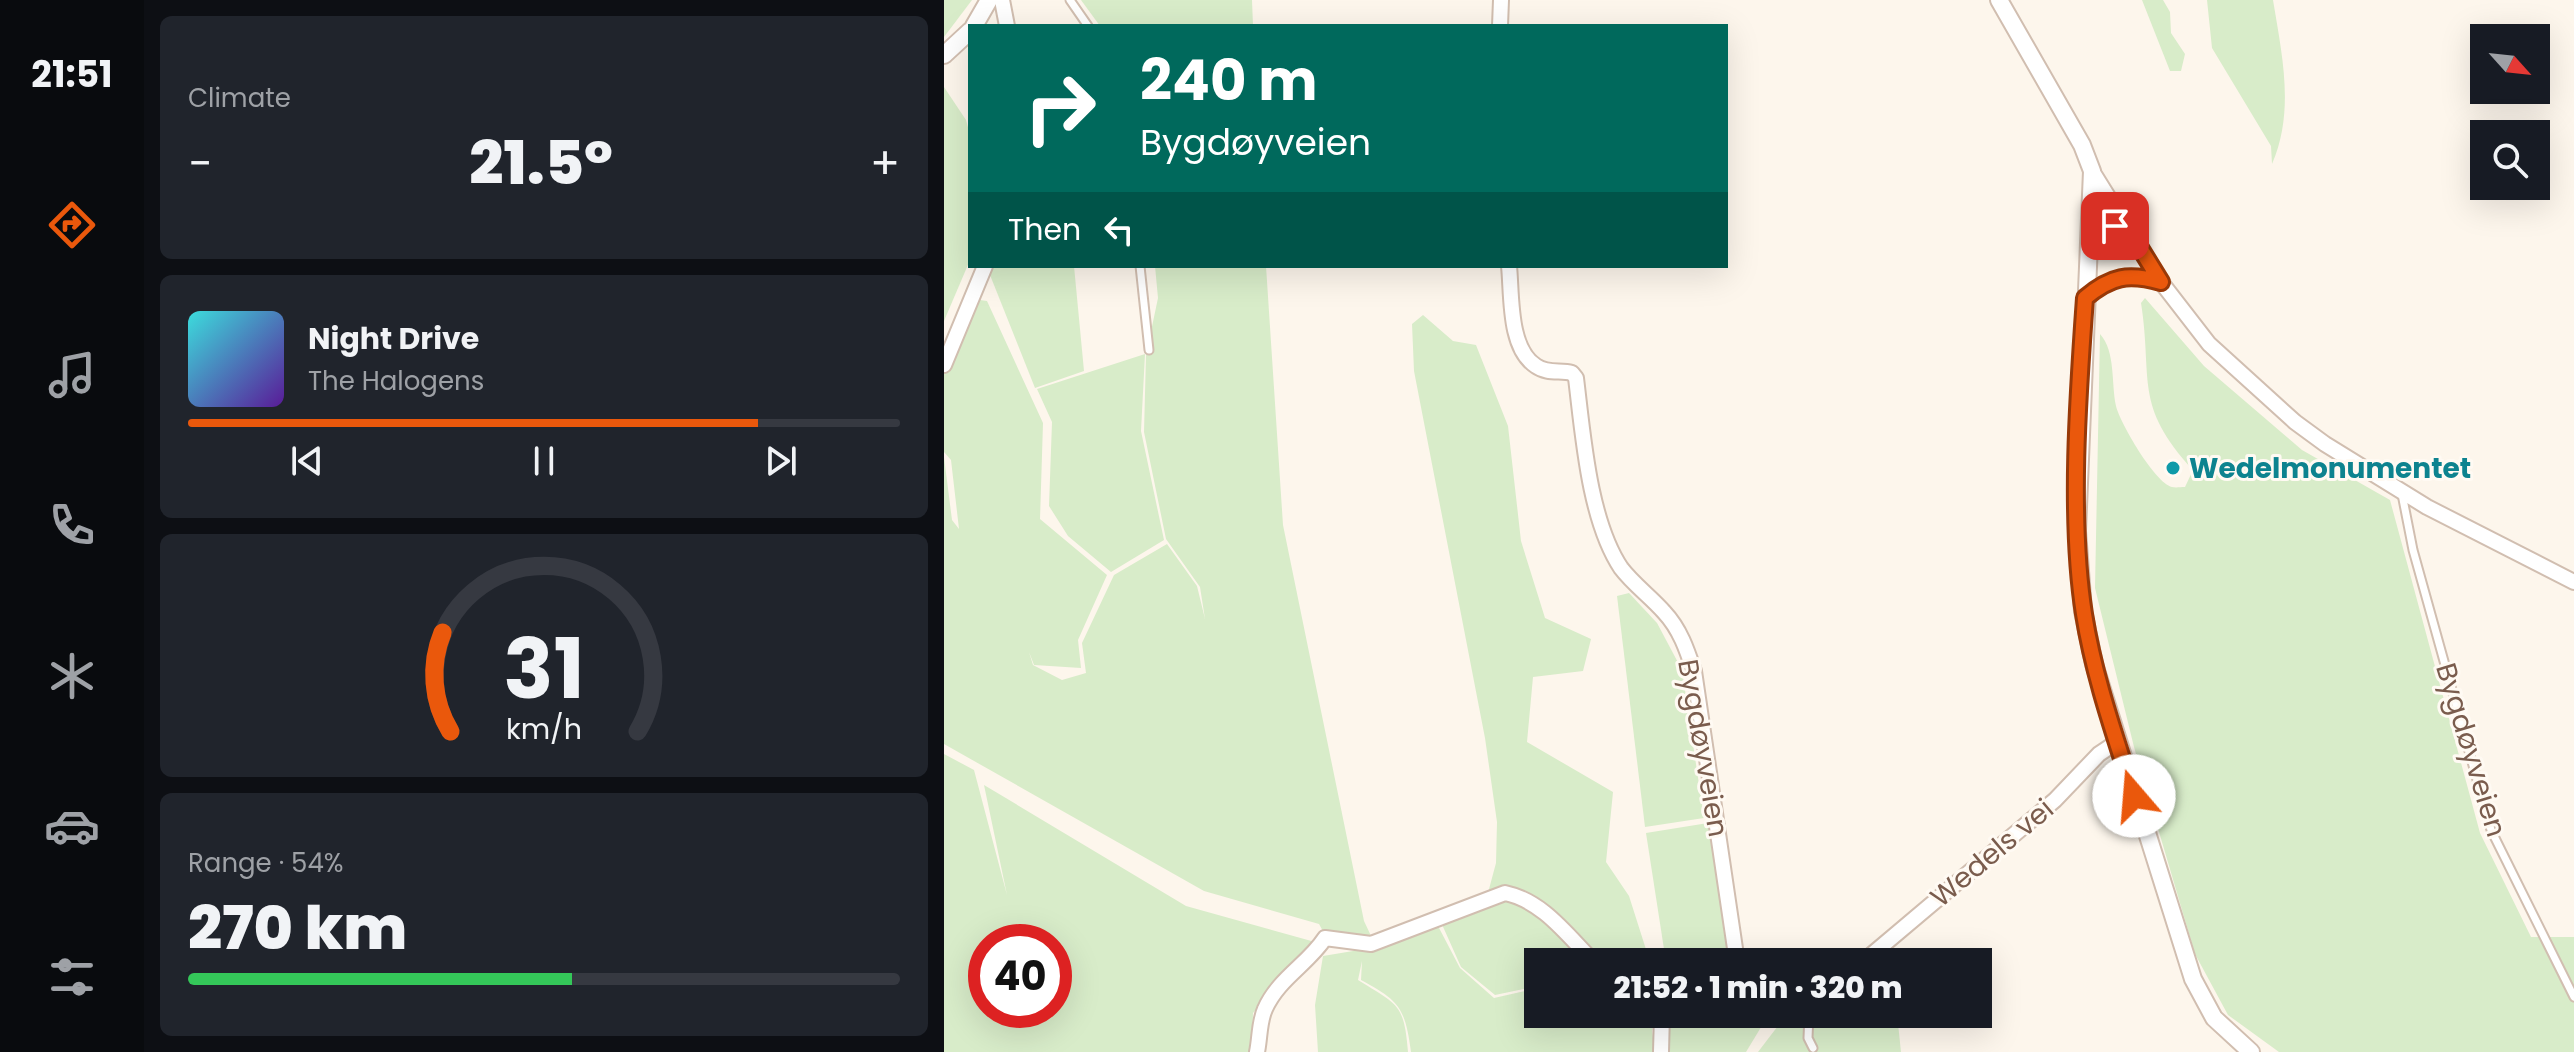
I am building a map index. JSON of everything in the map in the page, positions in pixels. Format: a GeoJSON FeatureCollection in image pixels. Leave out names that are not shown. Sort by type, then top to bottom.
{"type":"FeatureCollection","features":[{"type":"Feature","properties":{"kind":"street"},"geometry":{"type":"LineString","coordinates":[[974,24],[989,0]]}},
{"type":"Feature","properties":{"kind":"street"},"geometry":{"type":"LineString","coordinates":[[1002,0],[1007,24]]}},
{"type":"Feature","properties":{"kind":"street"},"geometry":{"type":"LineString","coordinates":[[1500,24],[1501,0]]}},
{"type":"Feature","properties":{"kind":"street"},"geometry":{"type":"LineString","coordinates":[[1999,0],[2082,145],[2092,171],[2161,282],[2209,344],[2295,422],[2402,491],[2574,582]]}},
{"type":"Feature","properties":{"kind":"street"},"geometry":{"type":"LineString","coordinates":[[944,55],[968,32]]}},
{"type":"Feature","properties":{"kind":"street"},"geometry":{"type":"LineString","coordinates":[[2092,171],[2078,557],[2088,636],[2117,742],[2193,979],[2214,1018],[2251,1052]]}},
{"type":"Feature","properties":{"kind":"street"},"geometry":{"type":"LineString","coordinates":[[2091,233],[2108,226],[2129,230]]}},
{"type":"Feature","properties":{"kind":"street"},"geometry":{"type":"LineString","coordinates":[[944,365],[984,268]]}},
{"type":"Feature","properties":{"kind":"street","name":"Bygdøyveien"},"geometry":{"type":"LineString","coordinates":[[1509,268],[1517,333],[1523,352],[1535,366],[1572,373],[1576,378],[1584,445],[1605,537],[1622,569],[1675,627],[1694,671],[1735,948]]}},
{"type":"Feature","properties":{"kind":"street"},"geometry":{"type":"LineString","coordinates":[[2085,298],[2114,277],[2134,275],[2161,282]]}},
{"type":"Feature","properties":{"kind":"street","name":"Wedels vei"},"geometry":{"type":"LineString","coordinates":[[1880,948],[2055,800],[2099,754],[2117,742]]}},
{"type":"Feature","properties":{"kind":"street"},"geometry":{"type":"LineString","coordinates":[[1257,1052],[1263,1012],[1270,999],[1288,976],[1313,957],[1325,938],[1371,944],[1505,893],[1521,897],[1545,911],[1581,948]]}},
{"type":"Feature","properties":{"kind":"street"},"geometry":{"type":"LineString","coordinates":[[1661,1052],[1662,1028]]}},
{"type":"Feature","properties":{"kind":"lane"},"geometry":{"type":"LineString","coordinates":[[1070,0],[1087,24]]}},
{"type":"Feature","properties":{"kind":"lane"},"geometry":{"type":"LineString","coordinates":[[1140,268],[1149,350]]}},
{"type":"Feature","properties":{"kind":"lane","name":"Bygdøyveien"},"geometry":{"type":"LineString","coordinates":[[2402,491],[2413,550],[2491,830],[2574,997]]}},
{"type":"Feature","properties":{"kind":"lane"},"geometry":{"type":"LineString","coordinates":[[1808,1028],[1808,1038],[1813,1048]]}},
{"type":"Feature","properties":{"kind":"green space"},"geometry":{"type":"Polygon","coordinates":[[[944,0],[972,0],[944,37],[944,0]]]}},
{"type":"Feature","properties":{"kind":"green space"},"geometry":{"type":"Polygon","coordinates":[[[1081,0],[1252,0],[1253,24],[1099,24],[1081,0]]]}},
{"type":"Feature","properties":{"kind":"green space"},"geometry":{"type":"Polygon","coordinates":[[[2142,0],[2163,0],[2170,12],[2171,33],[2185,54],[2181,71],[2170,71],[2142,0]]]}},
{"type":"Feature","properties":{"kind":"green space"},"geometry":{"type":"Polygon","coordinates":[[[2207,0],[2273,0],[2283,62],[2285,103],[2279,144],[2272,164],[2271,146],[2212,48],[2207,0]]]}},
{"type":"Feature","properties":{"kind":"green space"},"geometry":{"type":"Polygon","coordinates":[[[944,87],[968,128],[968,265],[944,321],[944,87]]]}},
{"type":"Feature","properties":{"kind":"green space"},"geometry":{"type":"Polygon","coordinates":[[[992,268],[1074,268],[1084,371],[1035,388],[990,275],[992,268]]]}},
{"type":"Feature","properties":{"kind":"green space"},"geometry":{"type":"Polygon","coordinates":[[[1155,268],[1266,268],[1283,525],[1364,921],[1372,938],[1324,933],[1319,924],[1204,891],[944,744],[944,457],[952,520],[959,529],[951,460],[944,452],[944,344],[980,300],[987,301],[1043,423],[1040,519],[1107,575],[1078,640],[1081,668],[1034,665],[1029,652],[1033,665],[1062,680],[1086,673],[1082,643],[1114,575],[1167,544],[1197,586],[1205,619],[1200,587],[1166,539],[1144,432],[1146,355],[1158,298],[1155,268]]]}},
{"type":"Feature","properties":{"kind":"green space"},"geometry":{"type":"Polygon","coordinates":[[[2145,298],[2204,366],[2302,450],[2390,500],[2480,833],[2531,937],[2574,937],[2574,1052],[2279,1052],[2228,1015],[2195,954],[2134,747],[2095,588],[2100,334],[2111,359],[2116,406],[2139,451],[2157,475],[2172,487],[2185,487],[2193,470],[2174,447],[2153,409],[2141,303],[2145,298]]]}},
{"type":"Feature","properties":{"kind":"green space"},"geometry":{"type":"Polygon","coordinates":[[[1423,315],[1453,341],[1476,345],[1508,426],[1521,541],[1545,618],[1591,639],[1583,671],[1533,677],[1527,742],[1613,792],[1606,862],[1629,896],[1646,948],[1524,948],[1524,989],[1495,995],[1461,967],[1440,920],[1485,904],[1496,863],[1497,822],[1485,738],[1414,371],[1412,324],[1423,315]]]}},
{"type":"Feature","properties":{"kind":"green space"},"geometry":{"type":"Polygon","coordinates":[[[1145,354],[1141,431],[1164,540],[1111,572],[1068,536],[1049,506],[1052,422],[1037,389],[1145,354]]]}},
{"type":"Feature","properties":{"kind":"green space"},"geometry":{"type":"Polygon","coordinates":[[[1629,593],[1657,623],[1682,670],[1704,818],[1645,827],[1617,596],[1629,593]]]}},
{"type":"Feature","properties":{"kind":"green space"},"geometry":{"type":"Polygon","coordinates":[[[944,754],[974,770],[1007,895],[984,785],[1186,906],[1315,942],[1253,1013],[1252,1052],[944,1052],[944,754]]]}},
{"type":"Feature","properties":{"kind":"green space"},"geometry":{"type":"Polygon","coordinates":[[[1708,823],[1727,948],[1664,948],[1646,833],[1708,823]]]}},
{"type":"Feature","properties":{"kind":"green space"},"geometry":{"type":"Polygon","coordinates":[[[1438,926],[1460,968],[1494,998],[1524,991],[1524,1028],[1653,1028],[1655,1052],[1411,1052],[1403,1015],[1392,1000],[1361,980],[1362,961],[1358,980],[1390,1001],[1401,1014],[1408,1052],[1318,1052],[1315,1005],[1323,956],[1383,946],[1438,926]]]}},
{"type":"Feature","properties":{"kind":"green space"},"geometry":{"type":"Polygon","coordinates":[[[1668,1028],[1761,1028],[1746,1052],[1668,1052],[1668,1028]]]}},
{"type":"Feature","properties":{"kind":"green space"},"geometry":{"type":"Polygon","coordinates":[[[1776,1028],[1898,1028],[1901,1052],[1758,1052],[1776,1028]]]}},
{"type":"Feature","properties":{"kind":"place","name":"Wedelmonumentet"},"geometry":{"type":"Point","coordinates":[2173,468]}},
{"type":"Feature","properties":{"kind":"route"},"geometry":{"type":"LineString","coordinates":[[2115,226],[2129,230],[2161,282],[2134,275],[2114,277],[2085,298],[2077,531],[2083,611],[2094,664],[2134,796]]}}]}
